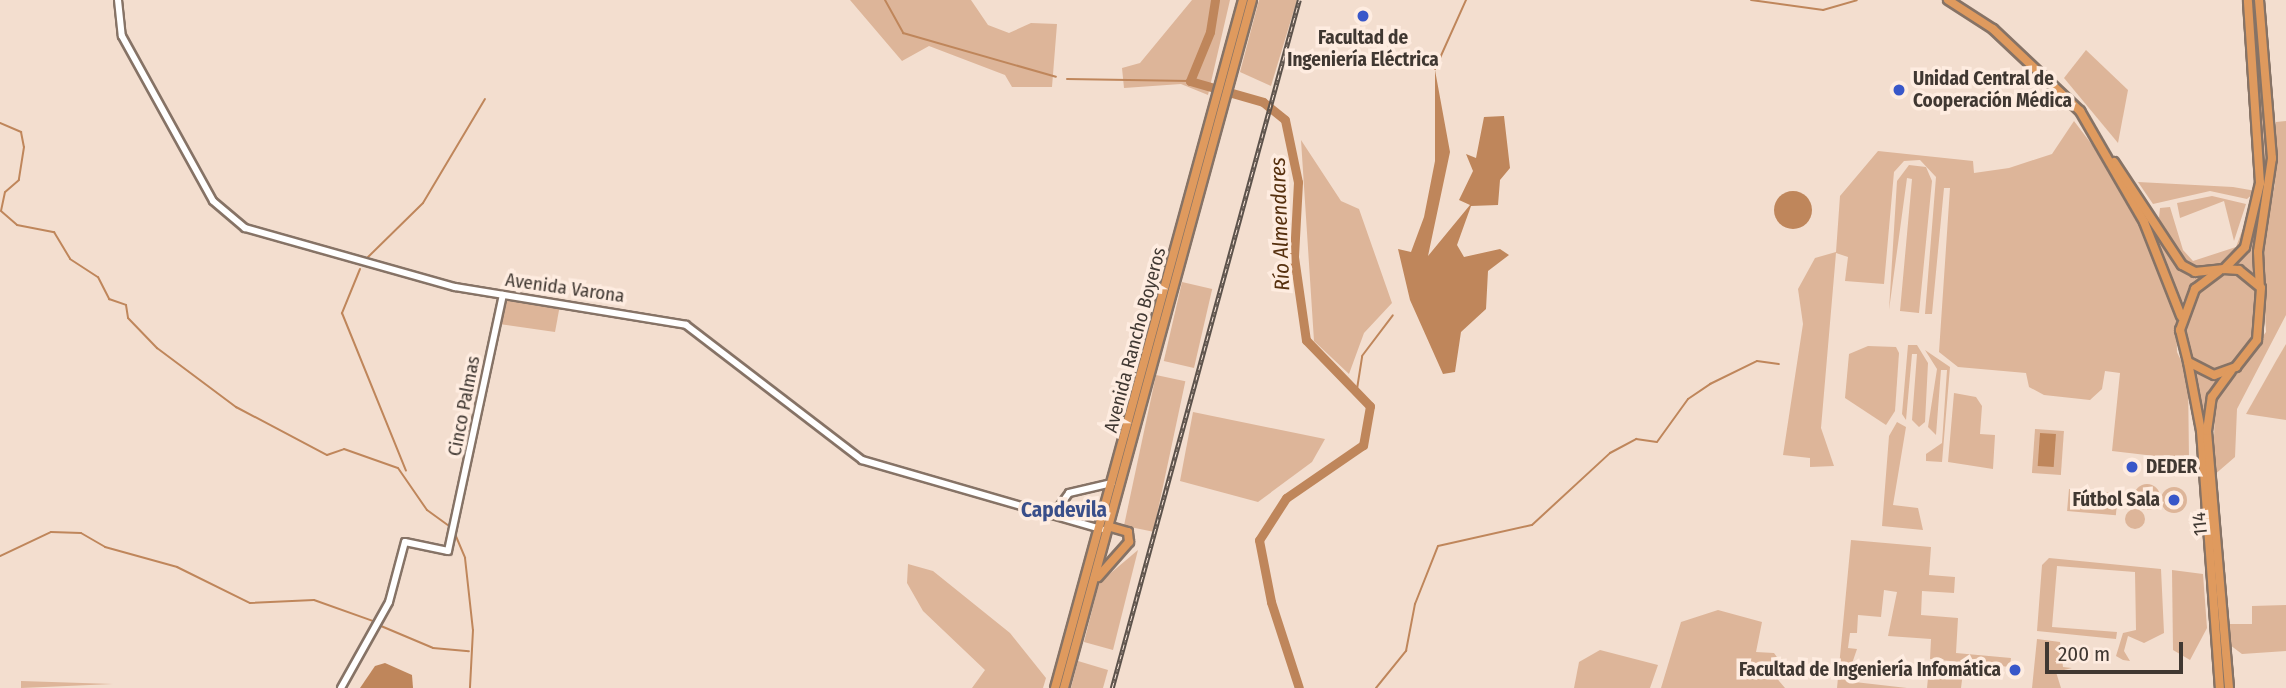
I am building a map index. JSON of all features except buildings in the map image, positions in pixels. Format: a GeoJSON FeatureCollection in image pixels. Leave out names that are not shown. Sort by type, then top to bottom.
{"type":"FeatureCollection","features":[{"type":"Feature","properties":{"kind":"highway","name":"Avenida Rancho Boyeros"},"geometry":{"type":"LineString","coordinates":[[1233,58],[1243,0]]}},
{"type":"Feature","properties":{"kind":"highway","name":"Avenida Rancho Boyeros"},"geometry":{"type":"LineString","coordinates":[[1055,688],[1215,120],[1252,0]]}},
{"type":"Feature","properties":{"kind":"highway"},"geometry":{"type":"LineString","coordinates":[[1948,0],[2053,82],[2152,213],[2182,265],[2195,272],[2222,270],[2245,273],[2261,288]]}},
{"type":"Feature","properties":{"kind":"highway"},"geometry":{"type":"LineString","coordinates":[[2181,319],[2195,289],[2222,270],[2245,247],[2260,183],[2248,0]]}},
{"type":"Feature","properties":{"kind":"highway"},"geometry":{"type":"LineString","coordinates":[[2112,159],[2153,239],[2181,319],[2188,362],[2214,374],[2236,367],[2261,331],[2258,252],[2272,158],[2259,0]]}},
{"type":"Feature","properties":{"kind":"highway","name":"Avenida Rancho Boyeros"},"geometry":{"type":"LineString","coordinates":[[1065,688],[1110,529],[1215,120]]}},
{"type":"Feature","properties":{"kind":"highway"},"geometry":{"type":"LineString","coordinates":[[2152,213],[2153,239]]}},
{"type":"Feature","properties":{"kind":"highway","name":"114"},"geometry":{"type":"LineString","coordinates":[[2188,362],[2201,431],[2229,688]]}},
{"type":"Feature","properties":{"kind":"highway","name":"114"},"geometry":{"type":"LineString","coordinates":[[2220,688],[2207,430],[2212,397],[2236,367]]}},
{"type":"Feature","properties":{"kind":"highway"},"geometry":{"type":"LineString","coordinates":[[1094,582],[1129,544],[1128,532],[1110,529]]}},
{"type":"Feature","properties":{"kind":"street","name":"Avenida Varona"},"geometry":{"type":"LineString","coordinates":[[118,0],[122,36],[213,201],[228,217],[256,233],[503,295],[686,325],[862,460],[1110,529]]}},
{"type":"Feature","properties":{"kind":"street","name":"Cinco Palmas"},"geometry":{"type":"LineString","coordinates":[[341,688],[389,602],[405,542],[448,551],[503,295]]}},
{"type":"Feature","properties":{"kind":"street"},"geometry":{"type":"LineString","coordinates":[[1053,515],[1069,493],[1112,483]]}},
{"type":"Feature","properties":{"kind":"shaded area"},"geometry":{"type":"Polygon","coordinates":[[[850,0],[971,0],[988,25],[1009,33],[1031,23],[1057,24],[1052,87],[1012,87],[1005,75],[929,46],[902,61],[850,0]]]}},
{"type":"Feature","properties":{"kind":"shaded area"},"geometry":{"type":"Polygon","coordinates":[[[1192,0],[1230,0],[1208,95],[1181,84],[1124,88],[1122,68],[1140,63],[1192,0]]]}},
{"type":"Feature","properties":{"kind":"shaded area"},"geometry":{"type":"Polygon","coordinates":[[[1259,0],[1297,0],[1271,86],[1240,72],[1259,0]]]}},
{"type":"Feature","properties":{"kind":"shaded area"},"geometry":{"type":"Polygon","coordinates":[[[2254,25],[2268,158],[2256,274],[2234,265],[2254,232],[2262,179],[2254,25]]]}},
{"type":"Feature","properties":{"kind":"shaded area"},"geometry":{"type":"Polygon","coordinates":[[[2086,50],[2128,90],[2118,143],[2064,78],[2086,50]]]}},
{"type":"Feature","properties":{"kind":"shaded area"},"geometry":{"type":"Polygon","coordinates":[[[1435,70],[1450,152],[1428,256],[1470,205],[1459,200],[1473,171],[1466,154],[1476,158],[1484,117],[1504,116],[1510,168],[1500,180],[1498,205],[1471,206],[1457,245],[1464,257],[1500,249],[1509,255],[1488,271],[1486,309],[1461,332],[1455,372],[1443,374],[1410,300],[1398,249],[1411,252],[1424,217],[1435,161],[1435,70]]]}},
{"type":"Feature","properties":{"kind":"shaded area"},"geometry":{"type":"Polygon","coordinates":[[[2074,121],[2115,175],[2147,234],[2176,310],[2177,352],[2188,376],[2189,460],[2112,451],[2120,373],[2105,371],[2102,389],[2090,400],[2044,395],[2029,387],[2026,373],[1958,367],[1939,352],[1950,188],[1944,188],[1932,314],[1925,314],[1936,177],[1920,160],[1904,161],[1894,172],[1884,284],[1845,281],[1848,257],[1836,253],[1821,428],[1834,466],[1810,467],[1810,458],[1783,455],[1803,324],[1798,289],[1815,258],[1836,252],[1840,196],[1878,151],[1973,161],[1974,173],[2009,168],[2052,154],[2074,121]]]}},
{"type":"Feature","properties":{"kind":"shaded area"},"geometry":{"type":"Polygon","coordinates":[[[2286,121],[2286,315],[2237,409],[2235,457],[2213,476],[2215,401],[2266,332],[2262,253],[2275,183],[2276,122],[2286,121]]]}},
{"type":"Feature","properties":{"kind":"shaded area"},"geometry":{"type":"Polygon","coordinates":[[[1301,140],[1341,201],[1359,209],[1392,303],[1364,333],[1349,374],[1314,341],[1301,140]]]}},
{"type":"Feature","properties":{"kind":"shaded area"},"geometry":{"type":"Polygon","coordinates":[[[1909,165],[1926,167],[1932,181],[1919,313],[1900,311],[1912,179],[1907,178],[1889,310],[1897,181],[1909,165]]]}},
{"type":"Feature","properties":{"kind":"shaded area"},"geometry":{"type":"Polygon","coordinates":[[[2138,182],[2233,187],[2256,191],[2247,199],[2210,191],[2153,204],[2138,182]]]}},
{"type":"Feature","properties":{"kind":"shaded area"},"geometry":{"type":"Polygon","coordinates":[[[1793,191],[1806,197],[1812,210],[1806,223],[1793,229],[1780,223],[1774,210],[1780,197],[1793,191]]]}},
{"type":"Feature","properties":{"kind":"shaded area"},"geometry":{"type":"Polygon","coordinates":[[[2212,196],[2246,204],[2234,241],[2224,201],[2180,218],[2177,203],[2212,196]]]}},
{"type":"Feature","properties":{"kind":"shaded area"},"geometry":{"type":"Polygon","coordinates":[[[2255,197],[2245,243],[2231,261],[2203,270],[2178,256],[2159,218],[2160,208],[2170,207],[2183,250],[2193,261],[2236,247],[2255,197]]]}},
{"type":"Feature","properties":{"kind":"shaded area"},"geometry":{"type":"Polygon","coordinates":[[[2151,222],[2173,256],[2201,275],[2181,304],[2151,222]]]}},
{"type":"Feature","properties":{"kind":"shaded area"},"geometry":{"type":"Polygon","coordinates":[[[2220,273],[2244,275],[2256,287],[2256,335],[2238,362],[2211,371],[2189,357],[2183,329],[2195,295],[2220,273]]]}},
{"type":"Feature","properties":{"kind":"shaded area"},"geometry":{"type":"Polygon","coordinates":[[[1182,282],[1212,289],[1194,368],[1164,361],[1182,282]]]}},
{"type":"Feature","properties":{"kind":"shaded area"},"geometry":{"type":"Polygon","coordinates":[[[507,299],[560,305],[555,332],[499,324],[507,299]]]}},
{"type":"Feature","properties":{"kind":"shaded area"},"geometry":{"type":"Polygon","coordinates":[[[2286,344],[2286,420],[2246,414],[2276,361],[2286,344]]]}},
{"type":"Feature","properties":{"kind":"shaded area"},"geometry":{"type":"Polygon","coordinates":[[[1908,345],[1917,345],[1928,363],[1925,422],[1919,427],[1912,420],[1917,354],[1912,354],[1906,420],[1902,414],[1908,345]]]}},
{"type":"Feature","properties":{"kind":"shaded area"},"geometry":{"type":"Polygon","coordinates":[[[1868,346],[1896,347],[1899,353],[1895,411],[1886,425],[1845,398],[1849,354],[1868,346]]]}},
{"type":"Feature","properties":{"kind":"shaded area"},"geometry":{"type":"Polygon","coordinates":[[[1925,350],[1950,367],[1942,462],[1926,461],[1926,454],[1942,443],[1947,370],[1941,370],[1936,435],[1928,427],[1937,369],[1925,350]]]}},
{"type":"Feature","properties":{"kind":"shaded area"},"geometry":{"type":"Polygon","coordinates":[[[2194,373],[2220,379],[2205,430],[2200,413],[2194,373]]]}},
{"type":"Feature","properties":{"kind":"shaded area"},"geometry":{"type":"Polygon","coordinates":[[[1156,375],[1185,381],[1153,532],[1124,526],[1156,375]]]}},
{"type":"Feature","properties":{"kind":"shaded area"},"geometry":{"type":"Polygon","coordinates":[[[1954,393],[1976,397],[1982,406],[1980,434],[1995,435],[1993,469],[1948,462],[1954,393]]]}},
{"type":"Feature","properties":{"kind":"shaded area"},"geometry":{"type":"Polygon","coordinates":[[[1193,412],[1325,439],[1312,462],[1258,502],[1180,481],[1193,412]]]}},
{"type":"Feature","properties":{"kind":"shaded area"},"geometry":{"type":"Polygon","coordinates":[[[1897,422],[1906,427],[1893,505],[1918,508],[1923,530],[1882,526],[1889,436],[1897,422]]]}},
{"type":"Feature","properties":{"kind":"shaded area"},"geometry":{"type":"Polygon","coordinates":[[[2035,429],[2064,431],[2061,475],[2032,473],[2035,429]]]}},
{"type":"Feature","properties":{"kind":"shaded area"},"geometry":{"type":"Polygon","coordinates":[[[2040,433],[2056,434],[2054,467],[2038,466],[2040,433]]]}},
{"type":"Feature","properties":{"kind":"shaded area"},"geometry":{"type":"Polygon","coordinates":[[[2147,484],[2156,488],[2160,497],[2156,506],[2147,510],[2138,506],[2134,497],[2138,488],[2147,484]]]}},
{"type":"Feature","properties":{"kind":"shaded area","name":"Fútbol Sala"},"geometry":{"type":"Polygon","coordinates":[[[2174,487],[2183,491],[2187,500],[2183,509],[2174,513],[2165,509],[2161,500],[2165,491],[2174,487]]]}},
{"type":"Feature","properties":{"kind":"shaded area"},"geometry":{"type":"Polygon","coordinates":[[[2069,489],[2118,493],[2116,515],[2067,511],[2069,489]]]}},
{"type":"Feature","properties":{"kind":"shaded area"},"geometry":{"type":"Polygon","coordinates":[[[2135,509],[2142,512],[2145,519],[2142,526],[2135,529],[2128,526],[2125,519],[2128,512],[2135,509]]]}},
{"type":"Feature","properties":{"kind":"shaded area"},"geometry":{"type":"Polygon","coordinates":[[[1851,540],[1931,547],[1929,575],[1955,577],[1954,593],[1922,591],[1921,615],[1958,618],[1956,653],[2011,658],[2010,667],[1930,659],[1931,639],[1888,636],[1897,592],[1884,590],[1881,617],[1858,615],[1857,633],[1850,633],[1848,648],[1857,649],[1846,681],[1907,688],[1837,688],[1851,540]]]}},
{"type":"Feature","properties":{"kind":"shaded area"},"geometry":{"type":"Polygon","coordinates":[[[1138,550],[1113,650],[1084,642],[1099,583],[1138,550]]]}},
{"type":"Feature","properties":{"kind":"shaded area"},"geometry":{"type":"Polygon","coordinates":[[[2049,558],[2161,569],[2164,633],[2144,643],[2128,636],[2124,651],[2130,661],[2116,656],[2123,633],[2136,630],[2135,572],[2057,566],[2052,627],[2117,632],[2116,639],[2037,631],[2042,565],[2049,558]]]}},
{"type":"Feature","properties":{"kind":"shaded area"},"geometry":{"type":"Polygon","coordinates":[[[908,564],[933,571],[1010,633],[1046,678],[1043,688],[972,688],[985,670],[923,611],[907,583],[908,564]]]}},
{"type":"Feature","properties":{"kind":"shaded area"},"geometry":{"type":"Polygon","coordinates":[[[2172,570],[2203,574],[2207,628],[2190,660],[2173,650],[2172,570]]]}},
{"type":"Feature","properties":{"kind":"shaded area"},"geometry":{"type":"Polygon","coordinates":[[[2286,605],[2286,651],[2242,654],[2230,645],[2229,624],[2252,624],[2252,606],[2286,605]]]}},
{"type":"Feature","properties":{"kind":"shaded area"},"geometry":{"type":"Polygon","coordinates":[[[1718,610],[1762,622],[1756,652],[1774,653],[1782,664],[1768,668],[1785,688],[1661,688],[1681,622],[1718,610]]]}},
{"type":"Feature","properties":{"kind":"shaded area"},"geometry":{"type":"Polygon","coordinates":[[[2037,639],[2060,642],[2063,667],[2072,668],[2056,672],[2061,688],[2032,688],[2037,639]]]}},
{"type":"Feature","properties":{"kind":"shaded area"},"geometry":{"type":"Polygon","coordinates":[[[1600,650],[1658,665],[1650,688],[1574,688],[1579,662],[1600,650]]]}},
{"type":"Feature","properties":{"kind":"shaded area"},"geometry":{"type":"Polygon","coordinates":[[[1078,661],[1108,670],[1103,688],[1071,688],[1078,661]]]}},
{"type":"Feature","properties":{"kind":"shaded area"},"geometry":{"type":"Polygon","coordinates":[[[385,663],[412,675],[413,688],[360,688],[375,666],[385,663]]]}},
{"type":"Feature","properties":{"kind":"shaded area"},"geometry":{"type":"Polygon","coordinates":[[[1929,668],[1963,672],[1961,688],[1927,688],[1929,668]]]}},
{"type":"Feature","properties":{"kind":"shaded area"},"geometry":{"type":"Polygon","coordinates":[[[21,681],[113,684],[21,688],[21,681]]]}},
{"type":"Feature","properties":{"kind":"waterway"},"geometry":{"type":"LineString","coordinates":[[885,0],[903,33],[1056,77]]}},
{"type":"Feature","properties":{"kind":"waterway","name":"Río Almendares"},"geometry":{"type":"LineString","coordinates":[[1215,0],[1210,32],[1190,81],[1263,102],[1285,120],[1298,182],[1294,257],[1306,340],[1370,406],[1363,445],[1286,498],[1259,540],[1271,602],[1299,688]]}},
{"type":"Feature","properties":{"kind":"waterway"},"geometry":{"type":"LineString","coordinates":[[1435,69],[1466,0]]}},
{"type":"Feature","properties":{"kind":"waterway"},"geometry":{"type":"LineString","coordinates":[[1751,0],[1823,10],[1857,0]]}},
{"type":"Feature","properties":{"kind":"waterway"},"geometry":{"type":"LineString","coordinates":[[1067,79],[1190,81]]}},
{"type":"Feature","properties":{"kind":"waterway"},"geometry":{"type":"LineString","coordinates":[[365,260],[423,203],[485,99]]}},
{"type":"Feature","properties":{"kind":"waterway"},"geometry":{"type":"LineString","coordinates":[[0,123],[21,132],[24,147],[19,180],[5,192],[1,211],[17,225],[54,232],[70,259],[98,277],[109,299],[126,305],[128,318],[157,348],[236,407],[327,455],[344,449],[398,468],[427,510],[450,527]]}},
{"type":"Feature","properties":{"kind":"waterway"},"geometry":{"type":"LineString","coordinates":[[360,269],[342,313],[406,471]]}},
{"type":"Feature","properties":{"kind":"waterway"},"geometry":{"type":"LineString","coordinates":[[1357,389],[1362,356],[1393,315]]}},
{"type":"Feature","properties":{"kind":"waterway"},"geometry":{"type":"LineString","coordinates":[[1376,688],[1406,651],[1415,604],[1438,546],[1532,525],[1610,453],[1636,439],[1657,442],[1688,399],[1710,384],[1757,361],[1779,364]]}},
{"type":"Feature","properties":{"kind":"waterway"},"geometry":{"type":"LineString","coordinates":[[0,556],[51,532],[81,533],[105,547],[177,567],[250,603],[314,600],[373,621]]}},
{"type":"Feature","properties":{"kind":"waterway"},"geometry":{"type":"LineString","coordinates":[[455,534],[465,558],[473,630],[470,688]]}},
{"type":"Feature","properties":{"kind":"waterway"},"geometry":{"type":"LineString","coordinates":[[381,626],[433,648],[469,651]]}},
{"type":"Feature","properties":{"kind":"railway"},"geometry":{"type":"LineString","coordinates":[[1112,688],[1299,0]]}},
{"type":"Feature","properties":{"kind":"place","name":"Facultad de Ingeniería Eléctrica"},"geometry":{"type":"Point","coordinates":[1363,16]}},
{"type":"Feature","properties":{"kind":"place","name":"Unidad Central de Cooperación Médica"},"geometry":{"type":"Point","coordinates":[1899,90]}},
{"type":"Feature","properties":{"kind":"place","name":"DEDER"},"geometry":{"type":"Point","coordinates":[2132,467]}},
{"type":"Feature","properties":{"kind":"place","name":"Fútbol Sala"},"geometry":{"type":"Point","coordinates":[2174,500]}},
{"type":"Feature","properties":{"kind":"place","name":"Facultad de Ingeniería Infomática"},"geometry":{"type":"Point","coordinates":[2015,670]}},
{"type":"Feature","properties":{"kind":"district","name":"Capdevila"},"geometry":{"type":"Point","coordinates":[1064,510]}}]}
